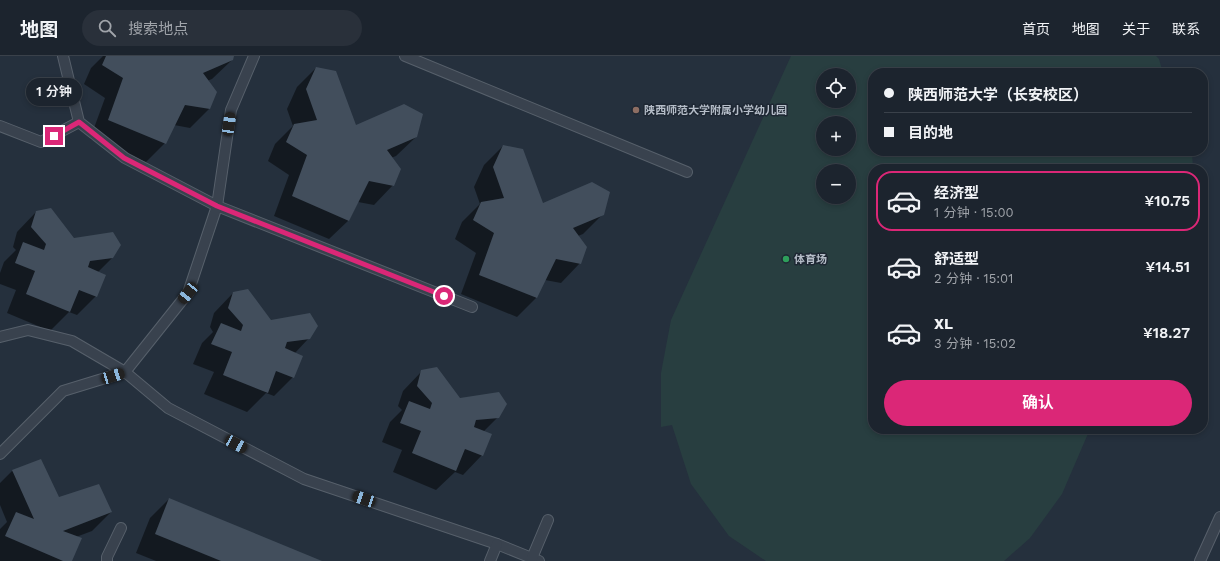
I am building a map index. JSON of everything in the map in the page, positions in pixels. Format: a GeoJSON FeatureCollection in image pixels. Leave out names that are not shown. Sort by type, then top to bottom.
{"type":"FeatureCollection","features":[{"type":"Feature","properties":{"kind":"lane"},"geometry":{"type":"LineString","coordinates":[[62,56],[79,122],[124,158],[217,206],[472,307]]}},
{"type":"Feature","properties":{"kind":"lane"},"geometry":{"type":"LineString","coordinates":[[0,454],[63,391],[126,372],[188,293],[217,206],[231,110],[254,56]]}},
{"type":"Feature","properties":{"kind":"lane"},"geometry":{"type":"LineString","coordinates":[[405,56],[687,172]]}},
{"type":"Feature","properties":{"kind":"lane"},"geometry":{"type":"LineString","coordinates":[[0,126],[41,142],[79,122]]}},
{"type":"Feature","properties":{"kind":"lane"},"geometry":{"type":"LineString","coordinates":[[0,337],[28,330],[72,341],[126,372],[168,408],[304,479],[497,544],[536,560],[548,520]]}},
{"type":"Feature","properties":{"kind":"lane"},"geometry":{"type":"LineString","coordinates":[[1200,561],[1220,516]]}},
{"type":"Feature","properties":{"kind":"lane"},"geometry":{"type":"LineString","coordinates":[[107,561],[121,528]]}},
{"type":"Feature","properties":{"kind":"lane"},"geometry":{"type":"LineString","coordinates":[[490,561],[497,544]]}},
{"type":"Feature","properties":{"kind":"green space","name":"体育场"},"geometry":{"type":"Polygon","coordinates":[[[791,56],[1156,56],[1159,59],[1162,68],[868,68],[868,156],[1192,156],[1193,164],[868,164],[868,434],[1088,434],[1062,494],[1030,538],[1004,561],[766,561],[729,536],[691,484],[672,425],[661,427],[661,373],[671,320],[791,56]]]}},
{"type":"Feature","properties":{"kind":"building"},"geometry":{"type":"Polygon","coordinates":[[[106,56],[234,56],[233,60],[203,73],[217,92],[210,109],[185,105],[166,144],[108,120],[123,78],[102,65],[106,56]]]}},
{"type":"Feature","properties":{"kind":"building"},"geometry":{"type":"Polygon","coordinates":[[[316,67],[336,71],[356,125],[404,104],[423,114],[417,137],[387,150],[401,169],[394,186],[369,181],[349,221],[292,196],[307,155],[286,142],[294,124],[317,120],[306,89],[316,67]]]}},
{"type":"Feature","properties":{"kind":"building"},"geometry":{"type":"Polygon","coordinates":[[[503,145],[523,149],[543,203],[592,182],[610,192],[604,215],[573,228],[587,247],[581,264],[556,259],[537,298],[479,275],[494,233],[473,220],[481,202],[504,198],[493,167],[503,145]]]}},
{"type":"Feature","properties":{"kind":"building"},"geometry":{"type":"Polygon","coordinates":[[[51,208],[74,238],[113,232],[121,245],[113,258],[90,261],[88,267],[106,275],[97,297],[79,290],[70,312],[26,294],[35,271],[15,263],[23,242],[44,250],[46,244],[31,227],[36,211],[51,208]]]}},
{"type":"Feature","properties":{"kind":"building"},"geometry":{"type":"Polygon","coordinates":[[[248,289],[271,320],[310,313],[318,326],[310,339],[287,342],[285,348],[303,356],[294,378],[276,371],[268,393],[223,375],[232,352],[211,344],[221,323],[241,331],[243,325],[228,308],[233,292],[248,289]]]}},
{"type":"Feature","properties":{"kind":"building"},"geometry":{"type":"Polygon","coordinates":[[[437,367],[460,398],[499,392],[507,404],[499,418],[476,420],[474,427],[492,434],[483,456],[465,449],[456,471],[412,453],[421,431],[400,423],[409,401],[430,409],[432,403],[417,386],[421,370],[437,367]]]}},
{"type":"Feature","properties":{"kind":"building"},"geometry":{"type":"Polygon","coordinates":[[[41,459],[59,497],[99,484],[112,512],[63,531],[82,538],[72,561],[63,561],[5,536],[16,512],[34,519],[12,470],[41,459]]]}},
{"type":"Feature","properties":{"kind":"building"},"geometry":{"type":"Polygon","coordinates":[[[169,498],[322,561],[221,561],[155,534],[169,498]]]}},
{"type":"Feature","properties":{"kind":"place","name":"陕西师范大学附属小学幼儿园"},"geometry":{"type":"Point","coordinates":[636,110]}},
{"type":"Feature","properties":{"kind":"place","name":"体育场"},"geometry":{"type":"Point","coordinates":[786,259]}},
{"type":"Feature","properties":{"kind":"route"},"geometry":{"type":"LineString","coordinates":[[54,136],[79,122],[124,158],[217,206],[444,296]]}}]}
